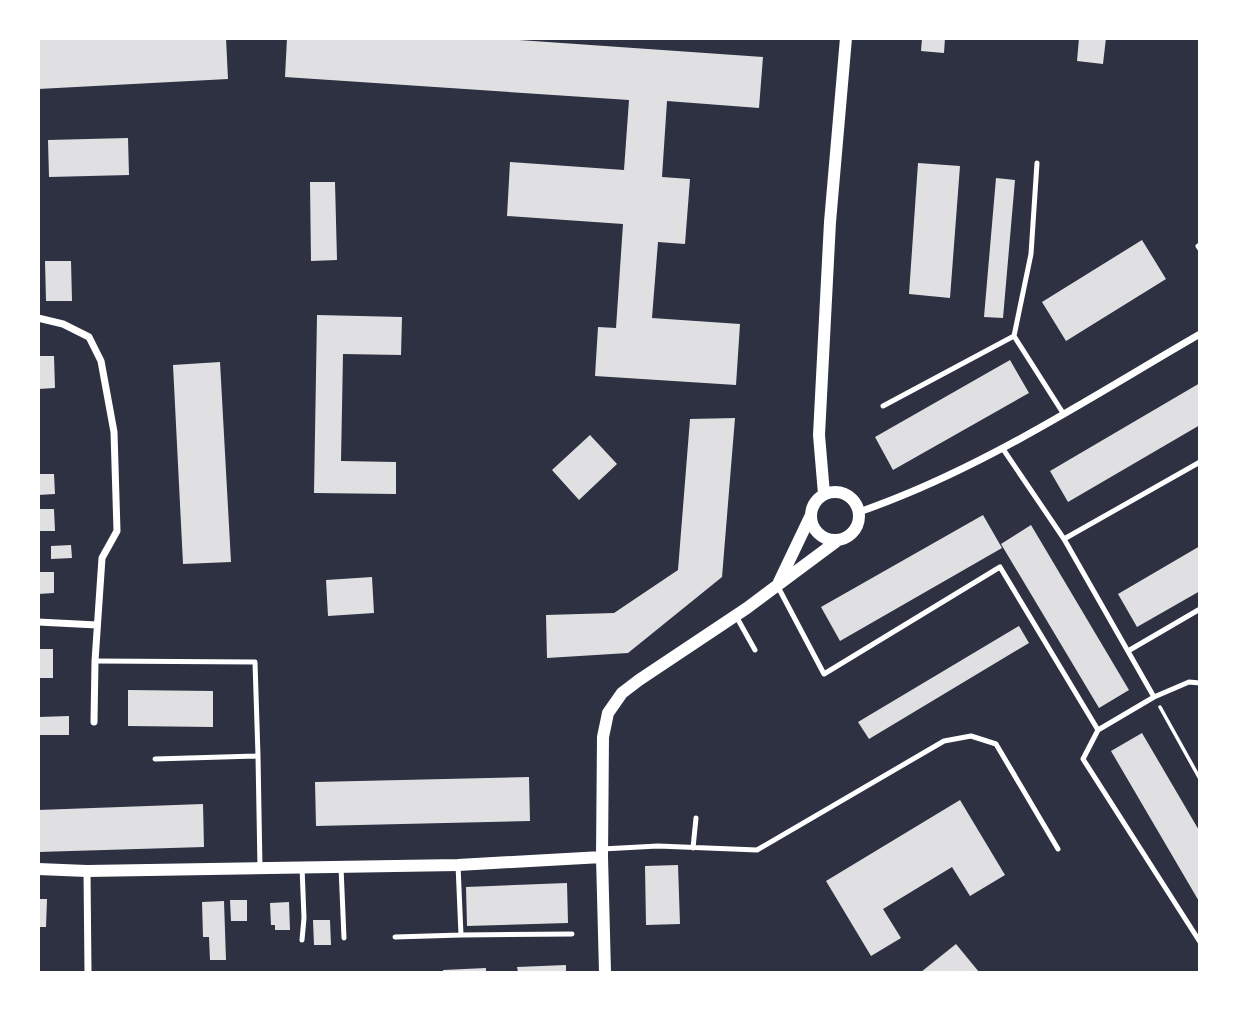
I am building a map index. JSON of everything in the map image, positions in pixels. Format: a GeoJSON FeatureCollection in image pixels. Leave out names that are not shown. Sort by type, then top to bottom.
{"type":"FeatureCollection","features":[{"type":"Feature","properties":{"kind":"street"},"geometry":{"type":"LineString","coordinates":[[824,494],[820,422],[830,222],[846,38]]}},
{"type":"Feature","properties":{"kind":"street"},"geometry":{"type":"LineString","coordinates":[[38,318],[63,324],[89,337],[102,361],[114,432],[117,531],[102,558],[94,661],[94,722]]}},
{"type":"Feature","properties":{"kind":"street"},"geometry":{"type":"LineString","coordinates":[[859,512],[904,497],[1003,449],[1199,334]]}},
{"type":"Feature","properties":{"kind":"street"},"geometry":{"type":"LineString","coordinates":[[605,972],[601,853],[603,737],[608,713],[622,693],[736,616],[837,541],[852,534],[857,528],[859,512],[857,505],[847,494],[824,494],[812,508],[777,585]]}},
{"type":"Feature","properties":{"kind":"street"},"geometry":{"type":"LineString","coordinates":[[810,517],[817,532],[826,539],[837,541]]}},
{"type":"Feature","properties":{"kind":"street"},"geometry":{"type":"LineString","coordinates":[[38,622],[96,625]]}},
{"type":"Feature","properties":{"kind":"street"},"geometry":{"type":"LineString","coordinates":[[38,869],[87,871],[458,865],[601,853]]}},
{"type":"Feature","properties":{"kind":"street"},"geometry":{"type":"LineString","coordinates":[[87,871],[88,972]]}},
{"type":"Feature","properties":{"kind":"lane"},"geometry":{"type":"LineString","coordinates":[[1037,163],[1031,254],[1014,336],[1063,414]]}},
{"type":"Feature","properties":{"kind":"lane"},"geometry":{"type":"LineString","coordinates":[[884,406],[1014,336]]}},
{"type":"Feature","properties":{"kind":"lane"},"geometry":{"type":"LineString","coordinates":[[1003,449],[1064,539],[1154,697]]}},
{"type":"Feature","properties":{"kind":"lane"},"geometry":{"type":"LineString","coordinates":[[1064,539],[1199,461]]}},
{"type":"Feature","properties":{"kind":"lane"},"geometry":{"type":"LineString","coordinates":[[777,585],[824,674],[1000,567],[1098,730]]}},
{"type":"Feature","properties":{"kind":"lane"},"geometry":{"type":"LineString","coordinates":[[1128,651],[1199,609]]}},
{"type":"Feature","properties":{"kind":"lane"},"geometry":{"type":"LineString","coordinates":[[736,616],[755,650]]}},
{"type":"Feature","properties":{"kind":"lane"},"geometry":{"type":"LineString","coordinates":[[94,661],[255,662],[260,868]]}},
{"type":"Feature","properties":{"kind":"lane"},"geometry":{"type":"LineString","coordinates":[[1199,683],[1189,682],[1154,697],[1098,730],[1083,759],[1199,942]]}},
{"type":"Feature","properties":{"kind":"lane"},"geometry":{"type":"LineString","coordinates":[[601,853],[659,846],[757,850],[944,741],[971,736],[996,744],[1058,849]]}},
{"type":"Feature","properties":{"kind":"lane"},"geometry":{"type":"LineString","coordinates":[[155,759],[258,756]]}},
{"type":"Feature","properties":{"kind":"lane"},"geometry":{"type":"LineString","coordinates":[[693,848],[696,818]]}},
{"type":"Feature","properties":{"kind":"lane"},"geometry":{"type":"LineString","coordinates":[[458,865],[461,935]]}},
{"type":"Feature","properties":{"kind":"lane"},"geometry":{"type":"LineString","coordinates":[[302,867],[302,940]]}},
{"type":"Feature","properties":{"kind":"lane"},"geometry":{"type":"LineString","coordinates":[[341,867],[344,937]]}},
{"type":"Feature","properties":{"kind":"lane"},"geometry":{"type":"LineString","coordinates":[[395,937],[572,934]]}},
{"type":"Feature","properties":{"kind":"path"},"geometry":{"type":"LineString","coordinates":[[1154,697],[1199,779]]}},
{"type":"Feature","properties":{"kind":"building"},"geometry":{"type":"Polygon","coordinates":[[[38,38],[226,38],[228,79],[38,89],[38,38]]]}},
{"type":"Feature","properties":{"kind":"building"},"geometry":{"type":"Polygon","coordinates":[[[287,38],[490,38],[763,57],[759,108],[667,101],[662,177],[690,179],[685,244],[658,242],[652,318],[740,324],[736,385],[595,376],[598,327],[616,328],[623,224],[507,216],[510,162],[624,170],[629,100],[285,77],[287,38]]]}},
{"type":"Feature","properties":{"kind":"building"},"geometry":{"type":"Polygon","coordinates":[[[922,38],[945,38],[944,53],[921,51],[922,38]]]}},
{"type":"Feature","properties":{"kind":"building"},"geometry":{"type":"Polygon","coordinates":[[[1079,38],[1106,38],[1103,64],[1077,61],[1079,38]]]}},
{"type":"Feature","properties":{"kind":"building"},"geometry":{"type":"Polygon","coordinates":[[[128,138],[129,175],[49,177],[48,140],[128,138]]]}},
{"type":"Feature","properties":{"kind":"building"},"geometry":{"type":"Polygon","coordinates":[[[918,163],[960,166],[950,298],[909,294],[918,163]]]}},
{"type":"Feature","properties":{"kind":"building"},"geometry":{"type":"Polygon","coordinates":[[[996,178],[1015,180],[1003,318],[984,317],[996,178]]]}},
{"type":"Feature","properties":{"kind":"building"},"geometry":{"type":"Polygon","coordinates":[[[310,182],[335,182],[337,260],[311,261],[310,182]]]}},
{"type":"Feature","properties":{"kind":"building"},"geometry":{"type":"Polygon","coordinates":[[[1142,240],[1166,279],[1066,341],[1042,302],[1142,240]]]}},
{"type":"Feature","properties":{"kind":"building"},"geometry":{"type":"Polygon","coordinates":[[[45,261],[71,261],[72,301],[46,301],[45,261]]]}},
{"type":"Feature","properties":{"kind":"building"},"geometry":{"type":"Polygon","coordinates":[[[317,315],[402,317],[401,355],[343,354],[341,461],[396,462],[396,494],[314,493],[317,315]]]}},
{"type":"Feature","properties":{"kind":"building"},"geometry":{"type":"Polygon","coordinates":[[[38,356],[54,356],[55,388],[38,389],[38,356]]]}},
{"type":"Feature","properties":{"kind":"building"},"geometry":{"type":"Polygon","coordinates":[[[1010,360],[1029,393],[893,470],[875,437],[1010,360]]]}},
{"type":"Feature","properties":{"kind":"building"},"geometry":{"type":"Polygon","coordinates":[[[220,362],[231,562],[183,564],[173,365],[220,362]]]}},
{"type":"Feature","properties":{"kind":"building"},"geometry":{"type":"Polygon","coordinates":[[[1200,383],[1200,425],[1068,502],[1050,471],[1200,383]]]}},
{"type":"Feature","properties":{"kind":"building"},"geometry":{"type":"Polygon","coordinates":[[[735,418],[722,577],[628,653],[547,658],[546,615],[614,613],[678,570],[690,419],[735,418]]]}},
{"type":"Feature","properties":{"kind":"building"},"geometry":{"type":"Polygon","coordinates":[[[590,435],[617,464],[579,500],[552,470],[590,435]]]}},
{"type":"Feature","properties":{"kind":"building"},"geometry":{"type":"Polygon","coordinates":[[[38,474],[54,474],[55,494],[38,495],[38,474]]]}},
{"type":"Feature","properties":{"kind":"building"},"geometry":{"type":"Polygon","coordinates":[[[38,509],[54,509],[55,531],[38,531],[38,509]]]}},
{"type":"Feature","properties":{"kind":"building"},"geometry":{"type":"Polygon","coordinates":[[[983,515],[1002,548],[840,641],[821,607],[983,515]]]}},
{"type":"Feature","properties":{"kind":"building"},"geometry":{"type":"Polygon","coordinates":[[[1031,525],[1129,690],[1099,708],[1001,544],[1031,525]]]}},
{"type":"Feature","properties":{"kind":"building"},"geometry":{"type":"Polygon","coordinates":[[[71,545],[72,558],[51,559],[51,546],[71,545]]]}},
{"type":"Feature","properties":{"kind":"building"},"geometry":{"type":"Polygon","coordinates":[[[1200,546],[1200,591],[1137,627],[1118,594],[1200,546]]]}},
{"type":"Feature","properties":{"kind":"building"},"geometry":{"type":"Polygon","coordinates":[[[38,572],[54,572],[54,593],[38,594],[38,572]]]}},
{"type":"Feature","properties":{"kind":"building"},"geometry":{"type":"Polygon","coordinates":[[[372,577],[374,613],[328,616],[326,580],[372,577]]]}},
{"type":"Feature","properties":{"kind":"building"},"geometry":{"type":"Polygon","coordinates":[[[1019,626],[1029,643],[869,739],[858,722],[1019,626]]]}},
{"type":"Feature","properties":{"kind":"building"},"geometry":{"type":"Polygon","coordinates":[[[38,649],[53,649],[53,678],[38,678],[38,649]]]}},
{"type":"Feature","properties":{"kind":"building"},"geometry":{"type":"Polygon","coordinates":[[[128,690],[213,691],[213,727],[128,726],[128,690]]]}},
{"type":"Feature","properties":{"kind":"building"},"geometry":{"type":"Polygon","coordinates":[[[69,716],[69,735],[38,735],[39,717],[69,716]]]}},
{"type":"Feature","properties":{"kind":"building"},"geometry":{"type":"Polygon","coordinates":[[[1142,733],[1200,832],[1200,903],[1111,751],[1142,733]]]}},
{"type":"Feature","properties":{"kind":"building"},"geometry":{"type":"Polygon","coordinates":[[[529,777],[530,821],[316,826],[315,782],[529,777]]]}},
{"type":"Feature","properties":{"kind":"building"},"geometry":{"type":"Polygon","coordinates":[[[960,800],[1005,875],[970,896],[952,867],[883,909],[901,938],[871,956],[826,881],[960,800]]]}},
{"type":"Feature","properties":{"kind":"building"},"geometry":{"type":"Polygon","coordinates":[[[203,804],[204,847],[38,852],[38,810],[203,804]]]}},
{"type":"Feature","properties":{"kind":"building"},"geometry":{"type":"Polygon","coordinates":[[[678,865],[680,924],[646,925],[645,866],[678,865]]]}},
{"type":"Feature","properties":{"kind":"building"},"geometry":{"type":"Polygon","coordinates":[[[567,883],[568,923],[467,926],[466,887],[567,883]]]}},
{"type":"Feature","properties":{"kind":"building"},"geometry":{"type":"Polygon","coordinates":[[[38,899],[47,899],[46,927],[38,927],[38,899]]]}},
{"type":"Feature","properties":{"kind":"building"},"geometry":{"type":"Polygon","coordinates":[[[230,900],[247,900],[247,921],[231,921],[230,900]]]}},
{"type":"Feature","properties":{"kind":"building"},"geometry":{"type":"Polygon","coordinates":[[[224,901],[226,960],[210,960],[209,937],[203,937],[202,902],[224,901]]]}},
{"type":"Feature","properties":{"kind":"building"},"geometry":{"type":"Polygon","coordinates":[[[289,902],[290,930],[275,930],[275,925],[271,925],[270,903],[289,902]]]}},
{"type":"Feature","properties":{"kind":"building"},"geometry":{"type":"Polygon","coordinates":[[[313,920],[330,920],[331,945],[314,945],[313,920]]]}},
{"type":"Feature","properties":{"kind":"building"},"geometry":{"type":"Polygon","coordinates":[[[956,944],[979,972],[921,972],[956,944]]]}},
{"type":"Feature","properties":{"kind":"building"},"geometry":{"type":"Polygon","coordinates":[[[566,965],[566,972],[518,972],[517,967],[566,965]]]}},
{"type":"Feature","properties":{"kind":"building"},"geometry":{"type":"Polygon","coordinates":[[[486,968],[486,972],[443,972],[443,970],[486,968]]]}}]}
